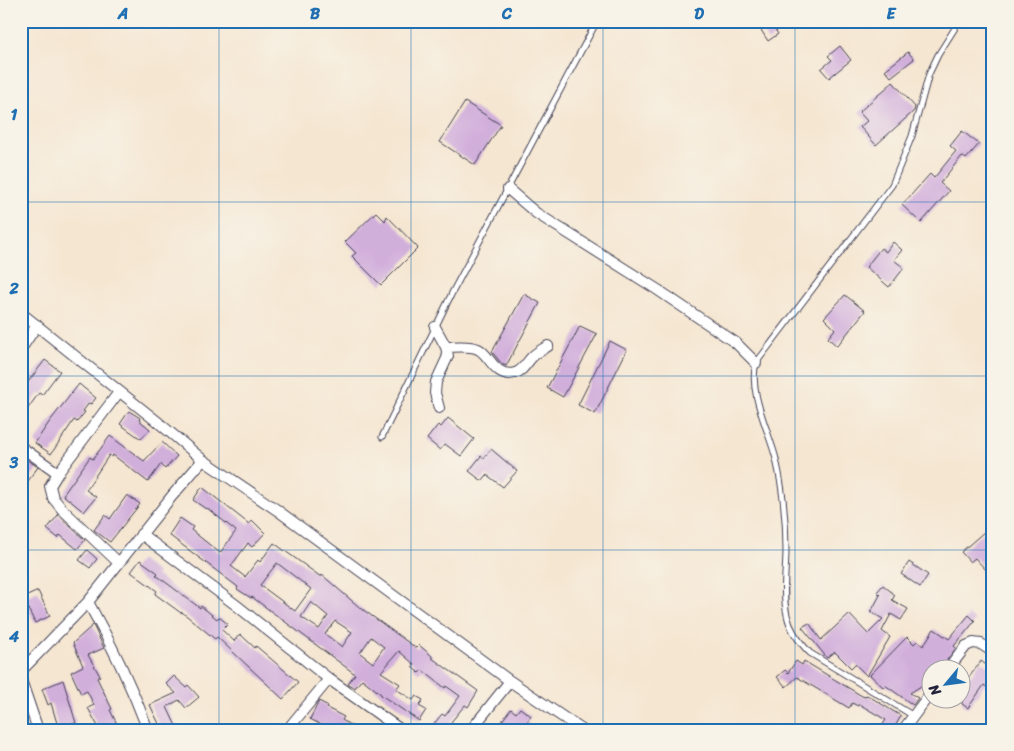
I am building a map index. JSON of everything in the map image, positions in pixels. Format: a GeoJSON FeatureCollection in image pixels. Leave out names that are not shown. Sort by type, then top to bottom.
{"type":"FeatureCollection","features":[{"type":"Feature","properties":{"kind":"street"},"geometry":{"type":"LineString","coordinates":[[508,190],[536,213],[658,290],[736,343],[756,364]]}},
{"type":"Feature","properties":{"kind":"street"},"geometry":{"type":"LineString","coordinates":[[21,312],[203,460],[277,510],[510,681],[582,730]]}},
{"type":"Feature","properties":{"kind":"street"},"geometry":{"type":"LineString","coordinates":[[21,349],[37,325]]}},
{"type":"Feature","properties":{"kind":"street"},"geometry":{"type":"LineString","coordinates":[[435,327],[446,347],[448,356],[436,382],[439,408]]}},
{"type":"Feature","properties":{"kind":"street"},"geometry":{"type":"LineString","coordinates":[[446,347],[475,348],[482,351],[494,367],[506,373],[516,373],[523,368],[532,356],[548,346]]}},
{"type":"Feature","properties":{"kind":"street"},"geometry":{"type":"LineString","coordinates":[[119,392],[50,486],[52,498],[120,563]]}},
{"type":"Feature","properties":{"kind":"street"},"geometry":{"type":"LineString","coordinates":[[21,447],[58,473]]}},
{"type":"Feature","properties":{"kind":"street"},"geometry":{"type":"LineString","coordinates":[[21,671],[88,602],[141,534],[203,460]]}},
{"type":"Feature","properties":{"kind":"street"},"geometry":{"type":"LineString","coordinates":[[141,534],[236,605],[329,679],[401,730]]}},
{"type":"Feature","properties":{"kind":"street"},"geometry":{"type":"LineString","coordinates":[[88,602],[112,646],[148,730]]}},
{"type":"Feature","properties":{"kind":"street"},"geometry":{"type":"LineString","coordinates":[[957,658],[966,646],[972,642],[981,644],[993,652]]}},
{"type":"Feature","properties":{"kind":"street"},"geometry":{"type":"LineString","coordinates":[[287,730],[329,679]]}},
{"type":"Feature","properties":{"kind":"street"},"geometry":{"type":"LineString","coordinates":[[21,680],[38,730]]}},
{"type":"Feature","properties":{"kind":"street"},"geometry":{"type":"LineString","coordinates":[[471,730],[510,681]]}},
{"type":"Feature","properties":{"kind":"street"},"geometry":{"type":"LineString","coordinates":[[903,730],[922,703]]}},
{"type":"Feature","properties":{"kind":"lane"},"geometry":{"type":"LineString","coordinates":[[382,437],[435,327],[597,21]]}},
{"type":"Feature","properties":{"kind":"lane"},"geometry":{"type":"LineString","coordinates":[[912,715],[810,653],[794,634],[787,616],[785,589],[786,531],[783,497],[776,459],[755,391],[753,374],[756,364],[892,185],[912,136],[929,74],[957,22]]}},
{"type":"Feature","properties":{"kind":"building"},"geometry":{"type":"Polygon","coordinates":[[[771,23],[778,34],[768,41],[761,30],[771,23]]]}},
{"type":"Feature","properties":{"kind":"building"},"geometry":{"type":"Polygon","coordinates":[[[840,46],[851,60],[829,78],[821,69],[832,60],[828,56],[840,46]]]}},
{"type":"Feature","properties":{"kind":"building"},"geometry":{"type":"Polygon","coordinates":[[[908,52],[914,59],[891,77],[885,70],[908,52]]]}},
{"type":"Feature","properties":{"kind":"building"},"geometry":{"type":"Polygon","coordinates":[[[893,82],[915,107],[914,111],[876,145],[860,127],[867,121],[859,112],[893,82]]]}},
{"type":"Feature","properties":{"kind":"building"},"geometry":{"type":"Polygon","coordinates":[[[465,102],[501,125],[475,165],[440,142],[465,102]]]}},
{"type":"Feature","properties":{"kind":"building"},"geometry":{"type":"Polygon","coordinates":[[[962,131],[979,144],[966,159],[962,156],[940,183],[949,191],[921,223],[902,205],[930,174],[934,178],[956,151],[950,146],[962,131]]]}},
{"type":"Feature","properties":{"kind":"building"},"geometry":{"type":"Polygon","coordinates":[[[376,212],[385,221],[387,216],[418,248],[381,285],[352,256],[356,253],[345,242],[376,212]]]}},
{"type":"Feature","properties":{"kind":"building"},"geometry":{"type":"Polygon","coordinates":[[[893,242],[902,250],[894,260],[904,268],[889,287],[866,267],[881,248],[886,252],[893,242]]]}},
{"type":"Feature","properties":{"kind":"building"},"geometry":{"type":"Polygon","coordinates":[[[524,294],[540,303],[506,366],[492,352],[524,294]]]}},
{"type":"Feature","properties":{"kind":"building"},"geometry":{"type":"Polygon","coordinates":[[[845,295],[865,311],[837,346],[828,338],[835,329],[824,318],[845,295]]]}},
{"type":"Feature","properties":{"kind":"building"},"geometry":{"type":"Polygon","coordinates":[[[580,326],[597,334],[563,397],[547,388],[580,326]]]}},
{"type":"Feature","properties":{"kind":"building"},"geometry":{"type":"Polygon","coordinates":[[[610,341],[627,350],[595,414],[578,405],[610,341]]]}},
{"type":"Feature","properties":{"kind":"building"},"geometry":{"type":"Polygon","coordinates":[[[45,360],[60,371],[42,395],[39,393],[21,418],[21,391],[45,360]]]}},
{"type":"Feature","properties":{"kind":"building"},"geometry":{"type":"Polygon","coordinates":[[[79,384],[96,398],[91,404],[89,403],[77,422],[74,420],[51,454],[35,443],[79,384]]]}},
{"type":"Feature","properties":{"kind":"building"},"geometry":{"type":"Polygon","coordinates":[[[129,411],[140,418],[139,420],[150,429],[141,439],[120,424],[129,411]]]}},
{"type":"Feature","properties":{"kind":"building"},"geometry":{"type":"Polygon","coordinates":[[[448,418],[474,439],[461,456],[445,444],[440,450],[427,439],[438,425],[441,427],[448,418]]]}},
{"type":"Feature","properties":{"kind":"building"},"geometry":{"type":"Polygon","coordinates":[[[110,436],[144,461],[162,442],[177,456],[165,469],[161,464],[148,482],[113,455],[112,457],[109,455],[86,490],[96,497],[84,512],[63,495],[90,457],[93,459],[110,436]]]}},
{"type":"Feature","properties":{"kind":"building"},"geometry":{"type":"Polygon","coordinates":[[[491,449],[517,471],[503,487],[487,475],[482,481],[469,471],[481,456],[484,458],[491,449]]]}},
{"type":"Feature","properties":{"kind":"building"},"geometry":{"type":"Polygon","coordinates":[[[21,456],[38,467],[21,491],[21,456]]]}},
{"type":"Feature","properties":{"kind":"building"},"geometry":{"type":"Polygon","coordinates":[[[202,487],[249,524],[252,520],[265,533],[252,547],[248,543],[231,566],[245,577],[258,560],[260,562],[274,543],[321,577],[322,575],[358,606],[416,648],[419,645],[432,658],[478,691],[468,707],[465,705],[451,722],[456,725],[453,730],[429,730],[442,714],[445,716],[460,696],[446,686],[445,688],[422,670],[419,673],[412,667],[415,665],[399,651],[381,672],[400,684],[396,689],[413,700],[416,696],[423,700],[419,706],[426,710],[419,721],[381,695],[362,679],[355,688],[348,683],[355,674],[252,597],[237,589],[238,587],[169,535],[180,518],[193,527],[191,530],[220,553],[236,531],[207,508],[193,500],[202,487]],[[277,563],[260,585],[295,611],[311,589],[277,563]],[[311,602],[301,617],[319,629],[328,616],[311,602]],[[335,621],[325,634],[342,647],[352,632],[335,621]],[[371,637],[360,653],[373,663],[384,647],[371,637]]]}},
{"type":"Feature","properties":{"kind":"building"},"geometry":{"type":"Polygon","coordinates":[[[127,495],[140,504],[110,542],[94,530],[105,515],[110,519],[127,495]]]}},
{"type":"Feature","properties":{"kind":"building"},"geometry":{"type":"Polygon","coordinates":[[[58,515],[85,540],[77,549],[60,535],[58,538],[47,529],[58,515]]]}},
{"type":"Feature","properties":{"kind":"building"},"geometry":{"type":"Polygon","coordinates":[[[993,524],[993,566],[987,571],[975,558],[970,562],[961,552],[993,524]]]}},
{"type":"Feature","properties":{"kind":"building"},"geometry":{"type":"Polygon","coordinates":[[[87,550],[97,559],[90,568],[79,560],[87,550]]]}},
{"type":"Feature","properties":{"kind":"building"},"geometry":{"type":"Polygon","coordinates":[[[140,560],[158,573],[156,575],[200,608],[201,606],[217,619],[219,617],[228,624],[222,630],[234,641],[240,634],[298,682],[283,699],[217,637],[215,639],[182,612],[155,594],[157,591],[131,572],[140,560]]]}},
{"type":"Feature","properties":{"kind":"building"},"geometry":{"type":"Polygon","coordinates":[[[909,562],[928,575],[920,587],[901,574],[909,562]]]}},
{"type":"Feature","properties":{"kind":"building"},"geometry":{"type":"Polygon","coordinates":[[[883,585],[895,595],[892,600],[908,609],[901,620],[891,614],[882,631],[890,637],[867,676],[855,664],[851,668],[835,652],[827,658],[802,627],[809,623],[821,640],[849,614],[868,634],[883,619],[871,612],[880,595],[877,592],[883,585]]]}},
{"type":"Feature","properties":{"kind":"building"},"geometry":{"type":"Polygon","coordinates":[[[38,591],[50,616],[35,623],[23,598],[38,591]]]}},
{"type":"Feature","properties":{"kind":"building"},"geometry":{"type":"Polygon","coordinates":[[[969,615],[975,621],[954,646],[956,648],[948,658],[922,658],[922,685],[910,693],[918,698],[913,705],[885,685],[883,687],[870,675],[907,637],[914,644],[917,641],[923,646],[934,629],[949,639],[969,615]]]}},
{"type":"Feature","properties":{"kind":"building"},"geometry":{"type":"Polygon","coordinates":[[[93,625],[104,648],[88,655],[100,676],[97,678],[120,730],[100,730],[88,708],[94,705],[87,691],[81,694],[71,672],[83,666],[73,643],[93,625]]]}},
{"type":"Feature","properties":{"kind":"building"},"geometry":{"type":"Polygon","coordinates":[[[796,661],[802,665],[804,661],[862,696],[865,697],[867,695],[901,716],[893,730],[879,730],[886,720],[859,704],[858,706],[852,703],[849,708],[797,677],[786,687],[777,677],[785,670],[788,673],[796,661]]]}},
{"type":"Feature","properties":{"kind":"building"},"geometry":{"type":"Polygon","coordinates":[[[981,661],[993,670],[993,684],[989,689],[984,685],[972,702],[972,673],[981,661]]]}},
{"type":"Feature","properties":{"kind":"building"},"geometry":{"type":"Polygon","coordinates":[[[174,676],[186,687],[188,685],[199,697],[186,708],[179,700],[167,707],[178,730],[162,730],[150,705],[176,693],[166,684],[174,676]]]}},
{"type":"Feature","properties":{"kind":"building"},"geometry":{"type":"Polygon","coordinates":[[[63,680],[76,723],[72,724],[73,727],[59,730],[51,703],[48,705],[42,689],[63,680]]]}},
{"type":"Feature","properties":{"kind":"building"},"geometry":{"type":"Polygon","coordinates":[[[319,701],[328,706],[327,708],[344,717],[342,720],[358,730],[331,730],[310,719],[319,701]]]}},
{"type":"Feature","properties":{"kind":"building"},"geometry":{"type":"Polygon","coordinates":[[[520,708],[531,716],[527,722],[531,725],[527,730],[495,730],[511,709],[516,713],[520,708]]]}}]}
